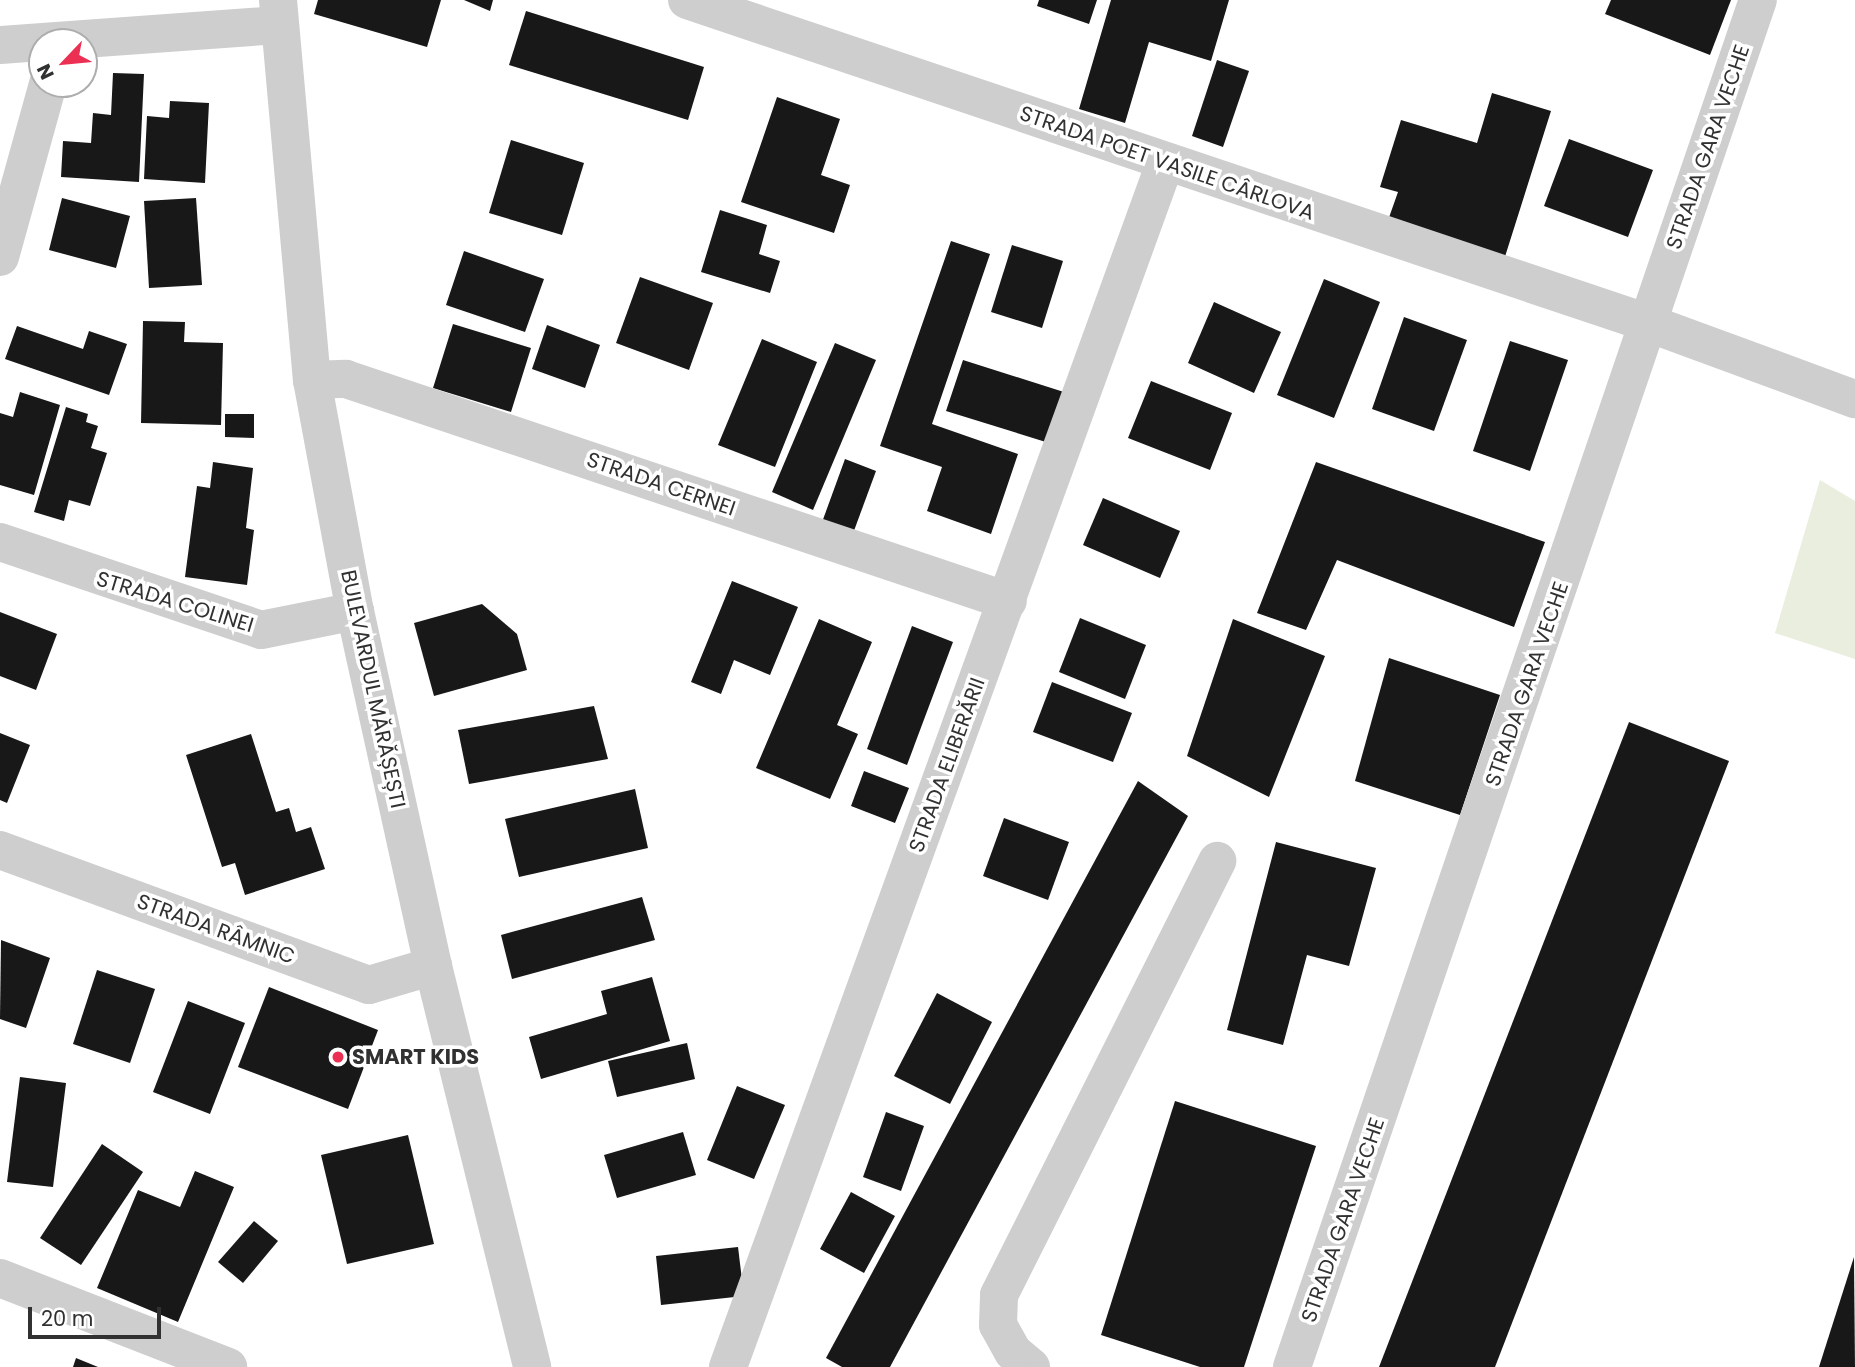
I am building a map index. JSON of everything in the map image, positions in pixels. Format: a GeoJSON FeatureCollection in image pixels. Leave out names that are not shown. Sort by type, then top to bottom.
{"type":"FeatureCollection","features":[{"type":"Feature","properties":{"kind":"street","name":"STRADA POET VASILE CÂRLOVA"},"geometry":{"type":"LineString","coordinates":[[687,0],[750,10],[1166,163],[1648,323],[1855,399]]}},
{"type":"Feature","properties":{"kind":"street","name":"STRADA GARA VECHE"},"geometry":{"type":"LineString","coordinates":[[1292,1367],[1758,0]]}},
{"type":"Feature","properties":{"kind":"street"},"geometry":{"type":"LineString","coordinates":[[98,36],[278,13]]}},
{"type":"Feature","properties":{"kind":"street","name":"BULEVARDUL MĂRĂȘEȘTI"},"geometry":{"type":"LineString","coordinates":[[278,13],[312,380],[355,611],[433,966],[532,1367]]}},
{"type":"Feature","properties":{"kind":"street"},"geometry":{"type":"LineString","coordinates":[[0,45],[28,43]]}},
{"type":"Feature","properties":{"kind":"street"},"geometry":{"type":"LineString","coordinates":[[0,257],[44,98]]}},
{"type":"Feature","properties":{"kind":"street","name":"STRADA ELIBERĂRII"},"geometry":{"type":"LineString","coordinates":[[728,1367],[1166,163]]}},
{"type":"Feature","properties":{"kind":"street","name":"STRADA CERNEI"},"geometry":{"type":"LineString","coordinates":[[312,380],[346,379],[1007,601]]}},
{"type":"Feature","properties":{"kind":"street","name":"STRADA COLINEI"},"geometry":{"type":"LineString","coordinates":[[0,542],[261,630],[355,611]]}},
{"type":"Feature","properties":{"kind":"street","name":"STRADA RÂMNIC"},"geometry":{"type":"LineString","coordinates":[[0,849],[369,985],[433,966]]}},
{"type":"Feature","properties":{"kind":"street"},"geometry":{"type":"LineString","coordinates":[[1031,1367],[1013,1352],[998,1325],[999,1295],[1217,861]]}},
{"type":"Feature","properties":{"kind":"street"},"geometry":{"type":"LineString","coordinates":[[0,1278],[228,1367]]}},
{"type":"Feature","properties":{"kind":"shaded area"},"geometry":{"type":"Polygon","coordinates":[[[1820,480],[1855,501],[1855,659],[1775,633],[1820,480]]]}},
{"type":"Feature","properties":{"kind":"building"},"geometry":{"type":"Polygon","coordinates":[[[318,0],[441,0],[427,47],[314,14],[318,0]]]}},
{"type":"Feature","properties":{"kind":"building"},"geometry":{"type":"Polygon","coordinates":[[[464,0],[493,0],[490,11],[464,0]]]}},
{"type":"Feature","properties":{"kind":"building"},"geometry":{"type":"Polygon","coordinates":[[[1039,0],[1097,0],[1089,24],[1037,6],[1039,0]]]}},
{"type":"Feature","properties":{"kind":"building"},"geometry":{"type":"Polygon","coordinates":[[[1111,0],[1229,0],[1211,61],[1149,42],[1125,123],[1079,109],[1111,0]]]}},
{"type":"Feature","properties":{"kind":"building"},"geometry":{"type":"Polygon","coordinates":[[[1611,0],[1731,0],[1710,55],[1605,14],[1611,0]]]}},
{"type":"Feature","properties":{"kind":"building"},"geometry":{"type":"Polygon","coordinates":[[[526,11],[704,67],[688,120],[509,65],[526,11]]]}},
{"type":"Feature","properties":{"kind":"building"},"geometry":{"type":"Polygon","coordinates":[[[1217,60],[1249,71],[1223,147],[1192,136],[1217,60]]]}},
{"type":"Feature","properties":{"kind":"building"},"geometry":{"type":"Polygon","coordinates":[[[113,73],[144,74],[139,182],[61,177],[63,141],[91,143],[93,113],[111,115],[113,73]]]}},
{"type":"Feature","properties":{"kind":"building"},"geometry":{"type":"Polygon","coordinates":[[[1492,93],[1551,111],[1503,263],[1386,226],[1398,192],[1380,187],[1401,120],[1477,143],[1492,93]]]}},
{"type":"Feature","properties":{"kind":"building"},"geometry":{"type":"Polygon","coordinates":[[[777,97],[840,119],[821,175],[850,185],[834,233],[741,202],[777,97]]]}},
{"type":"Feature","properties":{"kind":"building"},"geometry":{"type":"Polygon","coordinates":[[[170,101],[209,103],[205,183],[144,179],[147,116],[169,118],[170,101]]]}},
{"type":"Feature","properties":{"kind":"building"},"geometry":{"type":"Polygon","coordinates":[[[1569,139],[1653,170],[1628,237],[1544,206],[1569,139]]]}},
{"type":"Feature","properties":{"kind":"building"},"geometry":{"type":"Polygon","coordinates":[[[511,140],[584,163],[562,235],[489,213],[511,140]]]}},
{"type":"Feature","properties":{"kind":"building"},"geometry":{"type":"Polygon","coordinates":[[[62,198],[130,216],[116,268],[49,250],[62,198]]]}},
{"type":"Feature","properties":{"kind":"building"},"geometry":{"type":"Polygon","coordinates":[[[196,198],[202,285],[149,288],[144,201],[196,198]]]}},
{"type":"Feature","properties":{"kind":"building"},"geometry":{"type":"Polygon","coordinates":[[[720,210],[767,225],[759,254],[780,261],[770,293],[701,272],[720,210]]]}},
{"type":"Feature","properties":{"kind":"building"},"geometry":{"type":"Polygon","coordinates":[[[951,241],[990,254],[932,424],[1018,454],[991,534],[927,511],[942,467],[880,446],[951,241]]]}},
{"type":"Feature","properties":{"kind":"building"},"geometry":{"type":"Polygon","coordinates":[[[1012,245],[1063,261],[1042,328],[991,312],[1012,245]]]}},
{"type":"Feature","properties":{"kind":"building"},"geometry":{"type":"Polygon","coordinates":[[[464,251],[544,279],[525,332],[446,305],[464,251]]]}},
{"type":"Feature","properties":{"kind":"building"},"geometry":{"type":"Polygon","coordinates":[[[640,277],[713,303],[689,370],[616,343],[640,277]]]}},
{"type":"Feature","properties":{"kind":"building"},"geometry":{"type":"Polygon","coordinates":[[[1324,279],[1380,302],[1334,418],[1277,395],[1324,279]]]}},
{"type":"Feature","properties":{"kind":"building"},"geometry":{"type":"Polygon","coordinates":[[[1214,302],[1281,332],[1254,393],[1188,363],[1214,302]]]}},
{"type":"Feature","properties":{"kind":"building"},"geometry":{"type":"Polygon","coordinates":[[[1404,317],[1467,340],[1434,431],[1372,409],[1404,317]]]}},
{"type":"Feature","properties":{"kind":"building"},"geometry":{"type":"Polygon","coordinates":[[[143,321],[185,322],[184,342],[223,343],[221,425],[141,423],[143,321]]]}},
{"type":"Feature","properties":{"kind":"building"},"geometry":{"type":"Polygon","coordinates":[[[453,324],[531,348],[511,412],[433,388],[453,324]]]}},
{"type":"Feature","properties":{"kind":"building"},"geometry":{"type":"Polygon","coordinates":[[[547,325],[600,345],[585,388],[532,369],[547,325]]]}},
{"type":"Feature","properties":{"kind":"building"},"geometry":{"type":"Polygon","coordinates":[[[17,326],[83,349],[89,331],[127,344],[109,395],[5,359],[17,326]]]}},
{"type":"Feature","properties":{"kind":"building"},"geometry":{"type":"Polygon","coordinates":[[[762,339],[817,362],[775,467],[718,445],[762,339]]]}},
{"type":"Feature","properties":{"kind":"building"},"geometry":{"type":"Polygon","coordinates":[[[1510,341],[1568,360],[1530,471],[1473,451],[1510,341]]]}},
{"type":"Feature","properties":{"kind":"building"},"geometry":{"type":"Polygon","coordinates":[[[835,343],[876,360],[813,510],[772,492],[835,343]]]}},
{"type":"Feature","properties":{"kind":"building"},"geometry":{"type":"Polygon","coordinates":[[[963,360],[1067,393],[1049,443],[946,411],[963,360]]]}},
{"type":"Feature","properties":{"kind":"building"},"geometry":{"type":"Polygon","coordinates":[[[1151,381],[1232,413],[1210,470],[1128,438],[1151,381]]]}},
{"type":"Feature","properties":{"kind":"building"},"geometry":{"type":"Polygon","coordinates":[[[20,392],[60,405],[34,495],[0,485],[0,413],[13,417],[20,392]]]}},
{"type":"Feature","properties":{"kind":"building"},"geometry":{"type":"Polygon","coordinates":[[[66,407],[88,414],[86,422],[98,426],[91,448],[107,453],[90,506],[69,500],[64,521],[34,512],[66,407]]]}},
{"type":"Feature","properties":{"kind":"building"},"geometry":{"type":"Polygon","coordinates":[[[225,414],[254,414],[254,438],[225,437],[225,414]]]}},
{"type":"Feature","properties":{"kind":"building"},"geometry":{"type":"Polygon","coordinates":[[[845,459],[876,471],[848,547],[817,536],[845,459]]]}},
{"type":"Feature","properties":{"kind":"building"},"geometry":{"type":"Polygon","coordinates":[[[213,462],[253,468],[246,528],[254,530],[247,585],[185,577],[197,486],[210,488],[213,462]]]}},
{"type":"Feature","properties":{"kind":"building"},"geometry":{"type":"Polygon","coordinates":[[[1316,462],[1545,542],[1514,627],[1337,560],[1306,630],[1257,613],[1316,462]]]}},
{"type":"Feature","properties":{"kind":"building"},"geometry":{"type":"Polygon","coordinates":[[[1103,498],[1180,531],[1160,578],[1083,545],[1103,498]]]}},
{"type":"Feature","properties":{"kind":"building"},"geometry":{"type":"Polygon","coordinates":[[[732,581],[798,607],[770,675],[734,660],[721,694],[691,682],[732,581]]]}},
{"type":"Feature","properties":{"kind":"building"},"geometry":{"type":"Polygon","coordinates":[[[482,604],[517,634],[527,670],[434,696],[414,623],[482,604]]]}},
{"type":"Feature","properties":{"kind":"building"},"geometry":{"type":"Polygon","coordinates":[[[0,612],[57,634],[36,690],[0,676],[0,612]]]}},
{"type":"Feature","properties":{"kind":"building"},"geometry":{"type":"Polygon","coordinates":[[[1080,618],[1146,645],[1125,699],[1059,672],[1080,618]]]}},
{"type":"Feature","properties":{"kind":"building"},"geometry":{"type":"Polygon","coordinates":[[[819,619],[872,642],[837,725],[858,734],[830,799],[756,768],[819,619]]]}},
{"type":"Feature","properties":{"kind":"building"},"geometry":{"type":"Polygon","coordinates":[[[1233,619],[1325,656],[1269,797],[1187,756],[1233,619]]]}},
{"type":"Feature","properties":{"kind":"building"},"geometry":{"type":"Polygon","coordinates":[[[912,626],[953,642],[907,765],[867,749],[912,626]]]}},
{"type":"Feature","properties":{"kind":"building"},"geometry":{"type":"Polygon","coordinates":[[[1389,658],[1500,695],[1460,815],[1355,781],[1389,658]]]}},
{"type":"Feature","properties":{"kind":"building"},"geometry":{"type":"Polygon","coordinates":[[[1052,682],[1132,713],[1113,762],[1033,732],[1052,682]]]}},
{"type":"Feature","properties":{"kind":"building"},"geometry":{"type":"Polygon","coordinates":[[[594,706],[608,759],[469,784],[458,730],[594,706]]]}},
{"type":"Feature","properties":{"kind":"building"},"geometry":{"type":"Polygon","coordinates":[[[1629,722],[1729,761],[1495,1367],[1379,1367],[1629,722]]]}},
{"type":"Feature","properties":{"kind":"building"},"geometry":{"type":"Polygon","coordinates":[[[0,733],[30,745],[7,803],[0,800],[0,733]]]}},
{"type":"Feature","properties":{"kind":"building"},"geometry":{"type":"Polygon","coordinates":[[[251,734],[276,812],[289,808],[296,832],[311,827],[325,869],[245,895],[235,863],[222,867],[186,755],[251,734]]]}},
{"type":"Feature","properties":{"kind":"building"},"geometry":{"type":"Polygon","coordinates":[[[864,771],[909,788],[895,823],[851,806],[864,771]]]}},
{"type":"Feature","properties":{"kind":"building"},"geometry":{"type":"Polygon","coordinates":[[[1138,781],[1188,816],[890,1367],[842,1367],[826,1358],[1138,781]]]}},
{"type":"Feature","properties":{"kind":"building"},"geometry":{"type":"Polygon","coordinates":[[[635,789],[648,848],[519,877],[505,819],[635,789]]]}},
{"type":"Feature","properties":{"kind":"building"},"geometry":{"type":"Polygon","coordinates":[[[1004,818],[1069,842],[1048,900],[983,876],[1004,818]]]}},
{"type":"Feature","properties":{"kind":"building"},"geometry":{"type":"Polygon","coordinates":[[[1276,842],[1376,868],[1349,966],[1307,955],[1283,1045],[1227,1030],[1276,842]]]}},
{"type":"Feature","properties":{"kind":"building"},"geometry":{"type":"Polygon","coordinates":[[[642,897],[655,940],[512,979],[501,935],[642,897]]]}},
{"type":"Feature","properties":{"kind":"building"},"geometry":{"type":"Polygon","coordinates":[[[1,940],[50,958],[26,1028],[0,1019],[1,940]]]}},
{"type":"Feature","properties":{"kind":"building"},"geometry":{"type":"Polygon","coordinates":[[[97,970],[155,989],[130,1063],[73,1044],[97,970]]]}},
{"type":"Feature","properties":{"kind":"building"},"geometry":{"type":"Polygon","coordinates":[[[652,977],[670,1041],[541,1079],[529,1037],[607,1014],[601,991],[652,977]]]}},
{"type":"Feature","properties":{"kind":"building"},"geometry":{"type":"Polygon","coordinates":[[[269,987],[378,1030],[348,1109],[238,1067],[269,987]]]}},
{"type":"Feature","properties":{"kind":"building"},"geometry":{"type":"Polygon","coordinates":[[[937,993],[992,1022],[950,1104],[894,1076],[937,993]]]}},
{"type":"Feature","properties":{"kind":"building"},"geometry":{"type":"Polygon","coordinates":[[[188,1001],[245,1023],[210,1114],[153,1092],[188,1001]]]}},
{"type":"Feature","properties":{"kind":"building"},"geometry":{"type":"Polygon","coordinates":[[[687,1043],[695,1079],[617,1097],[608,1061],[687,1043]]]}},
{"type":"Feature","properties":{"kind":"building"},"geometry":{"type":"Polygon","coordinates":[[[20,1077],[66,1083],[53,1187],[7,1182],[20,1077]]]}},
{"type":"Feature","properties":{"kind":"building"},"geometry":{"type":"Polygon","coordinates":[[[737,1086],[785,1105],[754,1179],[707,1160],[737,1086]]]}},
{"type":"Feature","properties":{"kind":"building"},"geometry":{"type":"Polygon","coordinates":[[[1175,1101],[1316,1146],[1244,1367],[1200,1367],[1101,1335],[1175,1101]]]}},
{"type":"Feature","properties":{"kind":"building"},"geometry":{"type":"Polygon","coordinates":[[[886,1112],[924,1126],[901,1191],[863,1177],[886,1112]]]}},
{"type":"Feature","properties":{"kind":"building"},"geometry":{"type":"Polygon","coordinates":[[[683,1132],[696,1175],[617,1198],[604,1155],[683,1132]]]}},
{"type":"Feature","properties":{"kind":"building"},"geometry":{"type":"Polygon","coordinates":[[[408,1135],[434,1244],[347,1264],[321,1155],[408,1135]]]}},
{"type":"Feature","properties":{"kind":"building"},"geometry":{"type":"Polygon","coordinates":[[[102,1144],[143,1172],[81,1265],[40,1238],[102,1144]]]}},
{"type":"Feature","properties":{"kind":"building"},"geometry":{"type":"Polygon","coordinates":[[[195,1171],[234,1187],[178,1322],[97,1288],[138,1190],[180,1207],[195,1171]]]}},
{"type":"Feature","properties":{"kind":"building"},"geometry":{"type":"Polygon","coordinates":[[[851,1192],[895,1216],[864,1273],[820,1249],[851,1192]]]}},
{"type":"Feature","properties":{"kind":"building"},"geometry":{"type":"Polygon","coordinates":[[[254,1221],[278,1241],[243,1283],[218,1262],[254,1221]]]}},
{"type":"Feature","properties":{"kind":"building"},"geometry":{"type":"Polygon","coordinates":[[[738,1247],[744,1296],[661,1305],[656,1256],[738,1247]]]}},
{"type":"Feature","properties":{"kind":"building"},"geometry":{"type":"Polygon","coordinates":[[[1854,1257],[1855,1367],[1819,1367],[1854,1257]]]}},
{"type":"Feature","properties":{"kind":"building"},"geometry":{"type":"Polygon","coordinates":[[[76,1358],[98,1367],[73,1367],[76,1358]]]}},
{"type":"Feature","properties":{"kind":"place","name":"SMART KIDS"},"geometry":{"type":"Point","coordinates":[338,1057]}}]}
